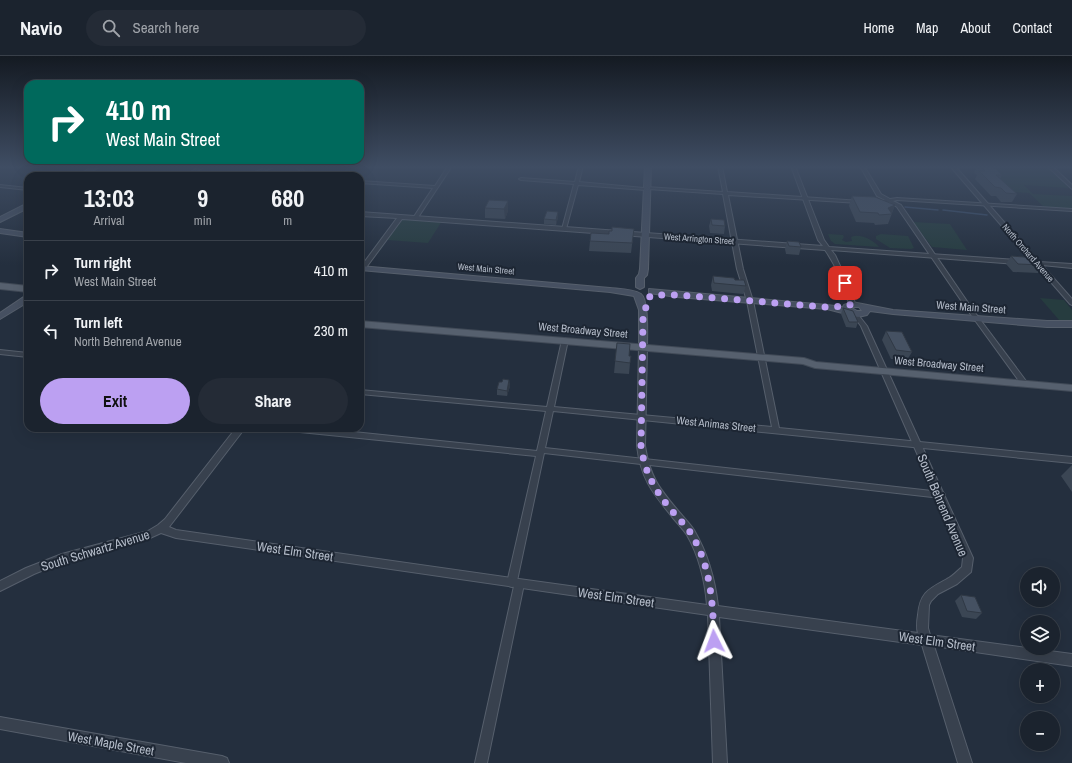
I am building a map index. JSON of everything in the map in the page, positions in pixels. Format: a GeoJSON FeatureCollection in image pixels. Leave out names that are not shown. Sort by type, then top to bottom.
{"type":"FeatureCollection","features":[{"type":"Feature","properties":{"kind":"main road"},"geometry":{"type":"LineString","coordinates":[[643,347],[644,310],[647,306],[643,292],[647,279],[644,275],[646,199]]}},
{"type":"Feature","properties":{"kind":"main road"},"geometry":{"type":"LineString","coordinates":[[0,220],[24,207]]}},
{"type":"Feature","properties":{"kind":"main road"},"geometry":{"type":"LineString","coordinates":[[0,231],[24,234]]}},
{"type":"Feature","properties":{"kind":"main road","name":"West Main Street"},"geometry":{"type":"LineString","coordinates":[[364,269],[977,318],[1047,324],[1072,328]]}},
{"type":"Feature","properties":{"kind":"main road"},"geometry":{"type":"LineString","coordinates":[[0,286],[24,289]]}},
{"type":"Feature","properties":{"kind":"main road"},"geometry":{"type":"LineString","coordinates":[[0,292],[24,295]]}},
{"type":"Feature","properties":{"kind":"main road"},"geometry":{"type":"LineString","coordinates":[[0,318],[24,301]]}},
{"type":"Feature","properties":{"kind":"main road","name":"West Broadway Street"},"geometry":{"type":"LineString","coordinates":[[364,324],[761,357],[804,361],[815,365],[882,368],[1021,380],[1072,381]]}},
{"type":"Feature","properties":{"kind":"main road","name":"West Main Street"},"geometry":{"type":"LineString","coordinates":[[1047,324],[1072,324]]}},
{"type":"Feature","properties":{"kind":"main road"},"geometry":{"type":"LineString","coordinates":[[1072,324],[1070,326],[1072,328]]}},
{"type":"Feature","properties":{"kind":"main road","name":"West Broadway Street"},"geometry":{"type":"LineString","coordinates":[[1021,380],[1072,388]]}},
{"type":"Feature","properties":{"kind":"street"},"geometry":{"type":"LineString","coordinates":[[415,218],[427,199]]}},
{"type":"Feature","properties":{"kind":"street"},"geometry":{"type":"LineString","coordinates":[[564,229],[572,199]]}},
{"type":"Feature","properties":{"kind":"street"},"geometry":{"type":"LineString","coordinates":[[727,199],[740,269],[750,301],[776,430]]}},
{"type":"Feature","properties":{"kind":"street"},"geometry":{"type":"LineString","coordinates":[[805,199],[821,240],[832,255],[857,309]]}},
{"type":"Feature","properties":{"kind":"street"},"geometry":{"type":"LineString","coordinates":[[820,199],[865,202]]}},
{"type":"Feature","properties":{"kind":"street"},"geometry":{"type":"LineString","coordinates":[[886,199],[899,206],[932,256],[1021,380]]}},
{"type":"Feature","properties":{"kind":"street"},"geometry":{"type":"LineString","coordinates":[[872,202],[897,199],[1072,210]]}},
{"type":"Feature","properties":{"kind":"street","name":"North Orchard Avenue"},"geometry":{"type":"LineString","coordinates":[[981,199],[1072,303]]}},
{"type":"Feature","properties":{"kind":"street","name":"West Arrington Street"},"geometry":{"type":"LineString","coordinates":[[364,214],[1072,266]]}},
{"type":"Feature","properties":{"kind":"street"},"geometry":{"type":"LineString","coordinates":[[364,265],[401,217]]}},
{"type":"Feature","properties":{"kind":"street","name":"South Behrend Avenue"},"geometry":{"type":"LineString","coordinates":[[857,309],[882,368],[941,494],[968,558],[967,569],[953,581],[934,591],[927,598],[922,617],[922,628],[925,639],[965,763]]}},
{"type":"Feature","properties":{"kind":"street"},"geometry":{"type":"LineString","coordinates":[[481,763],[541,452],[565,340]]}},
{"type":"Feature","properties":{"kind":"street"},"geometry":{"type":"LineString","coordinates":[[643,347],[641,417],[641,446],[643,461],[646,471],[657,491],[690,532],[702,557],[710,583],[713,611],[720,763]]}},
{"type":"Feature","properties":{"kind":"street"},"geometry":{"type":"LineString","coordinates":[[0,352],[24,355]]}},
{"type":"Feature","properties":{"kind":"street","name":"West Animas Street"},"geometry":{"type":"LineString","coordinates":[[364,392],[641,417],[1072,460]]}},
{"type":"Feature","properties":{"kind":"street","name":"South Schwartz Avenue"},"geometry":{"type":"LineString","coordinates":[[0,586],[56,560],[150,534],[161,528],[177,512],[238,432]]}},
{"type":"Feature","properties":{"kind":"street"},"geometry":{"type":"LineString","coordinates":[[332,432],[643,461],[941,494]]}},
{"type":"Feature","properties":{"kind":"street","name":"West Elm Street"},"geometry":{"type":"LineString","coordinates":[[161,528],[176,534],[713,611],[1072,660]]}},
{"type":"Feature","properties":{"kind":"street","name":"West Maple Street"},"geometry":{"type":"LineString","coordinates":[[0,723],[222,763]]}},
{"type":"Feature","properties":{"kind":"green space"},"geometry":{"type":"Polygon","coordinates":[[[1035,199],[1072,199],[1072,209],[1044,207],[1035,199]]]}},
{"type":"Feature","properties":{"kind":"green space"},"geometry":{"type":"Polygon","coordinates":[[[403,219],[442,221],[428,243],[387,240],[403,219]]]}},
{"type":"Feature","properties":{"kind":"green space"},"geometry":{"type":"Polygon","coordinates":[[[913,222],[950,224],[967,250],[932,247],[913,222]]]}},
{"type":"Feature","properties":{"kind":"green space"},"geometry":{"type":"Polygon","coordinates":[[[828,234],[843,235],[844,237],[842,240],[846,242],[852,241],[851,237],[862,237],[870,240],[879,247],[835,244],[831,241],[828,234]]]}},
{"type":"Feature","properties":{"kind":"green space"},"geometry":{"type":"Polygon","coordinates":[[[881,234],[908,236],[914,248],[890,248],[876,239],[876,236],[881,234]]]}},
{"type":"Feature","properties":{"kind":"green space"},"geometry":{"type":"Polygon","coordinates":[[[1040,298],[1064,300],[1072,310],[1072,322],[1059,320],[1040,298]]]}},
{"type":"Feature","properties":{"kind":"building"},"geometry":{"type":"Polygon","coordinates":[[[853,199],[880,199],[895,205],[888,208],[892,214],[879,215],[878,213],[860,212],[853,199]]]}},
{"type":"Feature","properties":{"kind":"building"},"geometry":{"type":"Polygon","coordinates":[[[489,200],[508,201],[504,209],[485,208],[489,200]]]}},
{"type":"Feature","properties":{"kind":"building"},"geometry":{"type":"Polygon","coordinates":[[[547,211],[558,212],[556,220],[544,219],[547,211]]]}},
{"type":"Feature","properties":{"kind":"building"},"geometry":{"type":"Polygon","coordinates":[[[711,219],[724,220],[725,226],[712,225],[711,219]]]}},
{"type":"Feature","properties":{"kind":"building"},"geometry":{"type":"Polygon","coordinates":[[[612,227],[634,229],[632,243],[590,241],[591,233],[609,234],[609,231],[612,231],[612,227]]]}},
{"type":"Feature","properties":{"kind":"building"},"geometry":{"type":"Polygon","coordinates":[[[787,241],[799,242],[801,247],[789,246],[787,241]]]}},
{"type":"Feature","properties":{"kind":"building"},"geometry":{"type":"Polygon","coordinates":[[[1011,256],[1037,258],[1044,265],[1018,264],[1011,256]]]}},
{"type":"Feature","properties":{"kind":"building"},"geometry":{"type":"Polygon","coordinates":[[[713,276],[744,280],[746,286],[714,283],[713,276]]]}},
{"type":"Feature","properties":{"kind":"building"},"geometry":{"type":"Polygon","coordinates":[[[843,308],[853,311],[858,322],[849,322],[843,308]]]}},
{"type":"Feature","properties":{"kind":"building"},"geometry":{"type":"Polygon","coordinates":[[[886,331],[902,332],[912,352],[896,350],[886,331]]]}},
{"type":"Feature","properties":{"kind":"building"},"geometry":{"type":"Polygon","coordinates":[[[617,343],[630,344],[630,363],[615,361],[617,343]]]}},
{"type":"Feature","properties":{"kind":"building"},"geometry":{"type":"Polygon","coordinates":[[[503,379],[509,380],[507,391],[497,389],[499,382],[502,382],[503,379]]]}},
{"type":"Feature","properties":{"kind":"building"},"geometry":{"type":"Polygon","coordinates":[[[961,595],[975,597],[982,613],[967,611],[961,595]]]}},
{"type":"Feature","properties":{"kind":"waterway"},"geometry":{"type":"LineString","coordinates":[[905,207],[938,210]]}},
{"type":"Feature","properties":{"kind":"waterway"},"geometry":{"type":"LineString","coordinates":[[943,210],[987,215]]}},
{"type":"Feature","properties":{"kind":"route"},"geometry":{"type":"LineString","coordinates":[[714,641],[710,583],[702,557],[690,532],[657,491],[648,476],[643,461],[641,446],[643,319],[644,310],[647,306],[647,299],[652,295],[677,295],[826,307],[847,306],[852,304],[845,283]]}}]}
